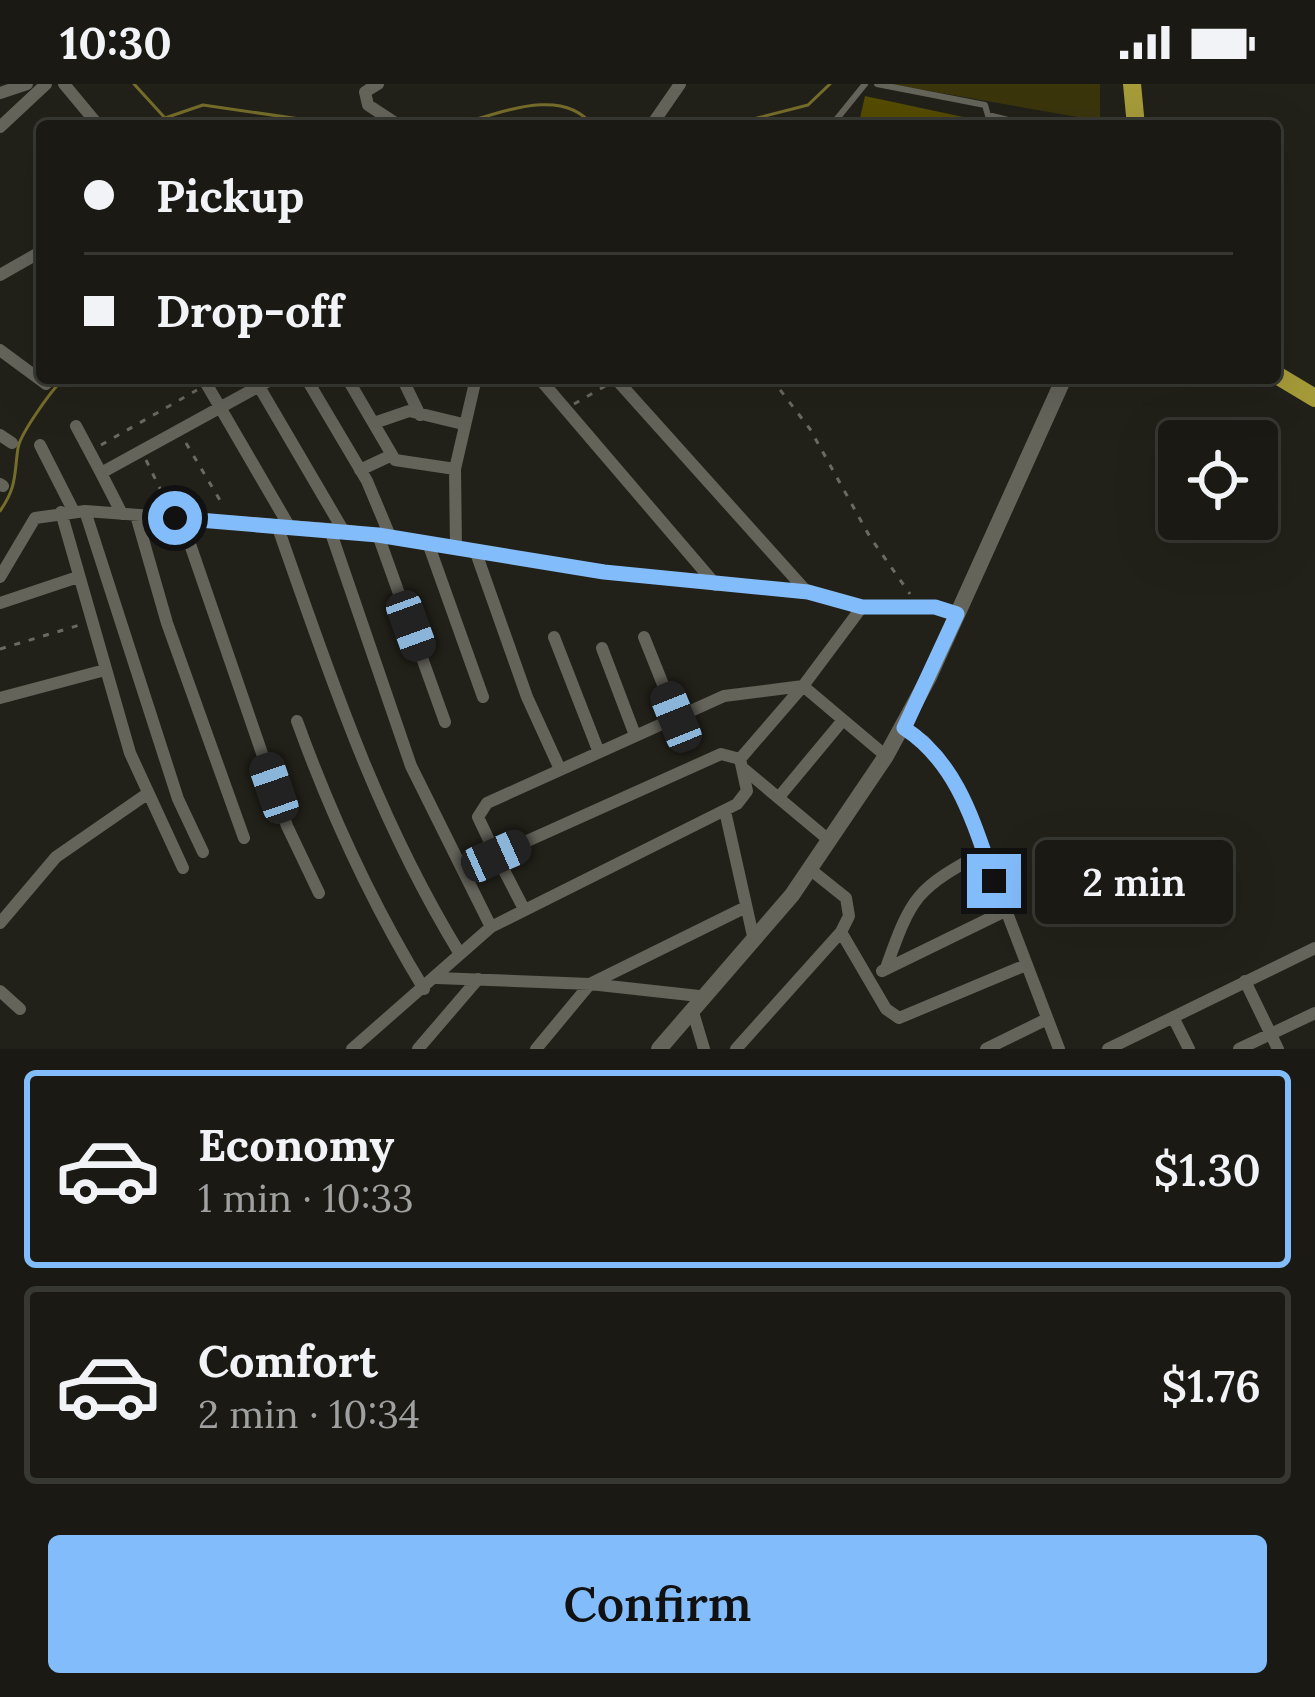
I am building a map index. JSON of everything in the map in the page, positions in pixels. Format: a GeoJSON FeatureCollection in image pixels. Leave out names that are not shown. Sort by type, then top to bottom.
{"type":"FeatureCollection","features":[{"type":"Feature","properties":{"kind":"main road"},"geometry":{"type":"LineString","coordinates":[[1131,120],[1132,84]]}},
{"type":"Feature","properties":{"kind":"main road"},"geometry":{"type":"LineString","coordinates":[[1281,366],[1315,386]]}},
{"type":"Feature","properties":{"kind":"main road"},"geometry":{"type":"LineString","coordinates":[[1281,378],[1315,398]]}},
{"type":"Feature","properties":{"kind":"street"},"geometry":{"type":"LineString","coordinates":[[0,93],[27,84]]}},
{"type":"Feature","properties":{"kind":"street"},"geometry":{"type":"LineString","coordinates":[[0,127],[46,84]]}},
{"type":"Feature","properties":{"kind":"street"},"geometry":{"type":"LineString","coordinates":[[64,84],[94,120]]}},
{"type":"Feature","properties":{"kind":"street"},"geometry":{"type":"LineString","coordinates":[[378,84],[365,92],[368,105],[391,120]]}},
{"type":"Feature","properties":{"kind":"street"},"geometry":{"type":"LineString","coordinates":[[655,120],[680,84]]}},
{"type":"Feature","properties":{"kind":"street"},"geometry":{"type":"LineString","coordinates":[[0,275],[36,254]]}},
{"type":"Feature","properties":{"kind":"street"},"geometry":{"type":"LineString","coordinates":[[0,350],[36,377]]}},
{"type":"Feature","properties":{"kind":"street"},"geometry":{"type":"LineString","coordinates":[[207,384],[283,526],[362,769],[424,895],[460,954]]}},
{"type":"Feature","properties":{"kind":"street"},"geometry":{"type":"LineString","coordinates":[[101,473],[254,384]]}},
{"type":"Feature","properties":{"kind":"street"},"geometry":{"type":"LineString","coordinates":[[258,384],[336,530],[411,766],[491,927]]}},
{"type":"Feature","properties":{"kind":"street"},"geometry":{"type":"LineString","coordinates":[[310,384],[360,470],[445,722]]}},
{"type":"Feature","properties":{"kind":"street"},"geometry":{"type":"LineString","coordinates":[[351,384],[400,464],[455,469]]}},
{"type":"Feature","properties":{"kind":"street"},"geometry":{"type":"LineString","coordinates":[[405,384],[420,415]]}},
{"type":"Feature","properties":{"kind":"street"},"geometry":{"type":"LineString","coordinates":[[456,548],[455,469],[469,384]]}},
{"type":"Feature","properties":{"kind":"street"},"geometry":{"type":"LineString","coordinates":[[545,384],[717,586]]}},
{"type":"Feature","properties":{"kind":"street"},"geometry":{"type":"LineString","coordinates":[[621,384],[808,592]]}},
{"type":"Feature","properties":{"kind":"street"},"geometry":{"type":"LineString","coordinates":[[659,1049],[811,870],[904,728],[1061,384]]}},
{"type":"Feature","properties":{"kind":"street"},"geometry":{"type":"LineString","coordinates":[[374,423],[401,412],[463,424]]}},
{"type":"Feature","properties":{"kind":"street"},"geometry":{"type":"LineString","coordinates":[[76,426],[129,514],[244,838]]}},
{"type":"Feature","properties":{"kind":"street"},"geometry":{"type":"LineString","coordinates":[[40,445],[73,512],[178,799],[203,852]]}},
{"type":"Feature","properties":{"kind":"street"},"geometry":{"type":"LineString","coordinates":[[360,470],[392,454]]}},
{"type":"Feature","properties":{"kind":"street"},"geometry":{"type":"LineString","coordinates":[[0,577],[35,518],[73,512],[129,514],[336,530],[717,586],[808,592],[862,607],[918,606],[957,614]]}},
{"type":"Feature","properties":{"kind":"street"},"geometry":{"type":"LineString","coordinates":[[73,512],[78,578],[105,670],[147,794],[183,868]]}},
{"type":"Feature","properties":{"kind":"street"},"geometry":{"type":"LineString","coordinates":[[178,518],[287,826],[320,893]]}},
{"type":"Feature","properties":{"kind":"street"},"geometry":{"type":"LineString","coordinates":[[428,543],[483,697]]}},
{"type":"Feature","properties":{"kind":"street"},"geometry":{"type":"LineString","coordinates":[[475,550],[527,697],[559,767]]}},
{"type":"Feature","properties":{"kind":"street"},"geometry":{"type":"LineString","coordinates":[[0,602],[78,578]]}},
{"type":"Feature","properties":{"kind":"street"},"geometry":{"type":"LineString","coordinates":[[352,1049],[491,927],[725,811],[747,790],[742,764],[862,607]]}},
{"type":"Feature","properties":{"kind":"street"},"geometry":{"type":"LineString","coordinates":[[554,637],[598,750]]}},
{"type":"Feature","properties":{"kind":"street"},"geometry":{"type":"LineString","coordinates":[[644,638],[676,717]]}},
{"type":"Feature","properties":{"kind":"street"},"geometry":{"type":"LineString","coordinates":[[602,648],[635,735]]}},
{"type":"Feature","properties":{"kind":"street"},"geometry":{"type":"LineString","coordinates":[[0,698],[105,670]]}},
{"type":"Feature","properties":{"kind":"street"},"geometry":{"type":"LineString","coordinates":[[524,909],[478,817],[481,808],[559,767],[724,696],[802,686],[886,756]]}},
{"type":"Feature","properties":{"kind":"street"},"geometry":{"type":"LineString","coordinates":[[779,797],[843,720]]}},
{"type":"Feature","properties":{"kind":"street"},"geometry":{"type":"LineString","coordinates":[[298,722],[329,808],[387,929],[424,989]]}},
{"type":"Feature","properties":{"kind":"street"},"geometry":{"type":"LineString","coordinates":[[904,728],[924,741],[946,768],[984,852],[1059,1049]]}},
{"type":"Feature","properties":{"kind":"street"},"geometry":{"type":"LineString","coordinates":[[496,856],[721,754],[742,764],[830,841]]}},
{"type":"Feature","properties":{"kind":"street"},"geometry":{"type":"LineString","coordinates":[[3,916],[56,857],[147,794]]}},
{"type":"Feature","properties":{"kind":"street"},"geometry":{"type":"LineString","coordinates":[[725,811],[753,936]]}},
{"type":"Feature","properties":{"kind":"street"},"geometry":{"type":"LineString","coordinates":[[886,968],[903,918],[923,887],[984,852]]}},
{"type":"Feature","properties":{"kind":"street"},"geometry":{"type":"LineString","coordinates":[[736,1049],[841,932],[849,916],[845,898],[811,870]]}},
{"type":"Feature","properties":{"kind":"street"},"geometry":{"type":"LineString","coordinates":[[536,1049],[590,984],[746,907]]}},
{"type":"Feature","properties":{"kind":"street"},"geometry":{"type":"LineString","coordinates":[[872,977],[1005,911]]}},
{"type":"Feature","properties":{"kind":"street"},"geometry":{"type":"LineString","coordinates":[[841,932],[872,977],[891,1016],[908,1019],[1026,965]]}},
{"type":"Feature","properties":{"kind":"street"},"geometry":{"type":"LineString","coordinates":[[1108,1049],[1125,1045],[1315,947]]}},
{"type":"Feature","properties":{"kind":"street"},"geometry":{"type":"LineString","coordinates":[[437,978],[590,984],[696,1003]]}},
{"type":"Feature","properties":{"kind":"street"},"geometry":{"type":"LineString","coordinates":[[418,1049],[478,979]]}},
{"type":"Feature","properties":{"kind":"street"},"geometry":{"type":"LineString","coordinates":[[1245,981],[1275,1042]]}},
{"type":"Feature","properties":{"kind":"street"},"geometry":{"type":"LineString","coordinates":[[0,991],[20,1009]]}},
{"type":"Feature","properties":{"kind":"street"},"geometry":{"type":"LineString","coordinates":[[696,1003],[704,1049]]}},
{"type":"Feature","properties":{"kind":"street"},"geometry":{"type":"LineString","coordinates":[[1239,1049],[1275,1042],[1315,1013]]}},
{"type":"Feature","properties":{"kind":"street"},"geometry":{"type":"LineString","coordinates":[[1173,1017],[1189,1049]]}},
{"type":"Feature","properties":{"kind":"street"},"geometry":{"type":"LineString","coordinates":[[986,1049],[1047,1019]]}},
{"type":"Feature","properties":{"kind":"lane"},"geometry":{"type":"LineString","coordinates":[[836,120],[865,84]]}},
{"type":"Feature","properties":{"kind":"lane"},"geometry":{"type":"LineString","coordinates":[[877,84],[980,104],[990,120]]}},
{"type":"Feature","properties":{"kind":"path"},"geometry":{"type":"LineString","coordinates":[[89,451],[200,384]]}},
{"type":"Feature","properties":{"kind":"path"},"geometry":{"type":"LineString","coordinates":[[567,408],[608,384]]}},
{"type":"Feature","properties":{"kind":"path"},"geometry":{"type":"LineString","coordinates":[[776,384],[811,429],[870,537],[918,606]]}},
{"type":"Feature","properties":{"kind":"path"},"geometry":{"type":"LineString","coordinates":[[179,430],[231,519]]}},
{"type":"Feature","properties":{"kind":"path"},"geometry":{"type":"LineString","coordinates":[[141,451],[178,518]]}},
{"type":"Feature","properties":{"kind":"path"},"geometry":{"type":"LineString","coordinates":[[0,649],[90,621]]}},
{"type":"Feature","properties":{"kind":"shaded area"},"geometry":{"type":"Polygon","coordinates":[[[890,84],[1100,84],[1100,120],[890,84]]]}},
{"type":"Feature","properties":{"kind":"building"},"geometry":{"type":"Polygon","coordinates":[[[865,96],[977,120],[848,120],[860,118],[865,96]]]}},
{"type":"Feature","properties":{"kind":"waterway"},"geometry":{"type":"LineString","coordinates":[[134,84],[165,118],[203,105],[307,120]]}},
{"type":"Feature","properties":{"kind":"waterway"},"geometry":{"type":"LineString","coordinates":[[749,120],[808,105],[830,84]]}},
{"type":"Feature","properties":{"kind":"waterway"},"geometry":{"type":"LineString","coordinates":[[474,120],[546,105],[564,107],[587,120]]}},
{"type":"Feature","properties":{"kind":"waterway"},"geometry":{"type":"LineString","coordinates":[[0,511],[12,488],[20,441],[59,384]]}},
{"type":"Feature","properties":{"kind":"route"},"geometry":{"type":"LineString","coordinates":[[175,518],[231,519],[378,535],[604,572],[808,592],[862,607],[935,607],[957,614],[904,728],[924,741],[961,792],[994,881]]}}]}
